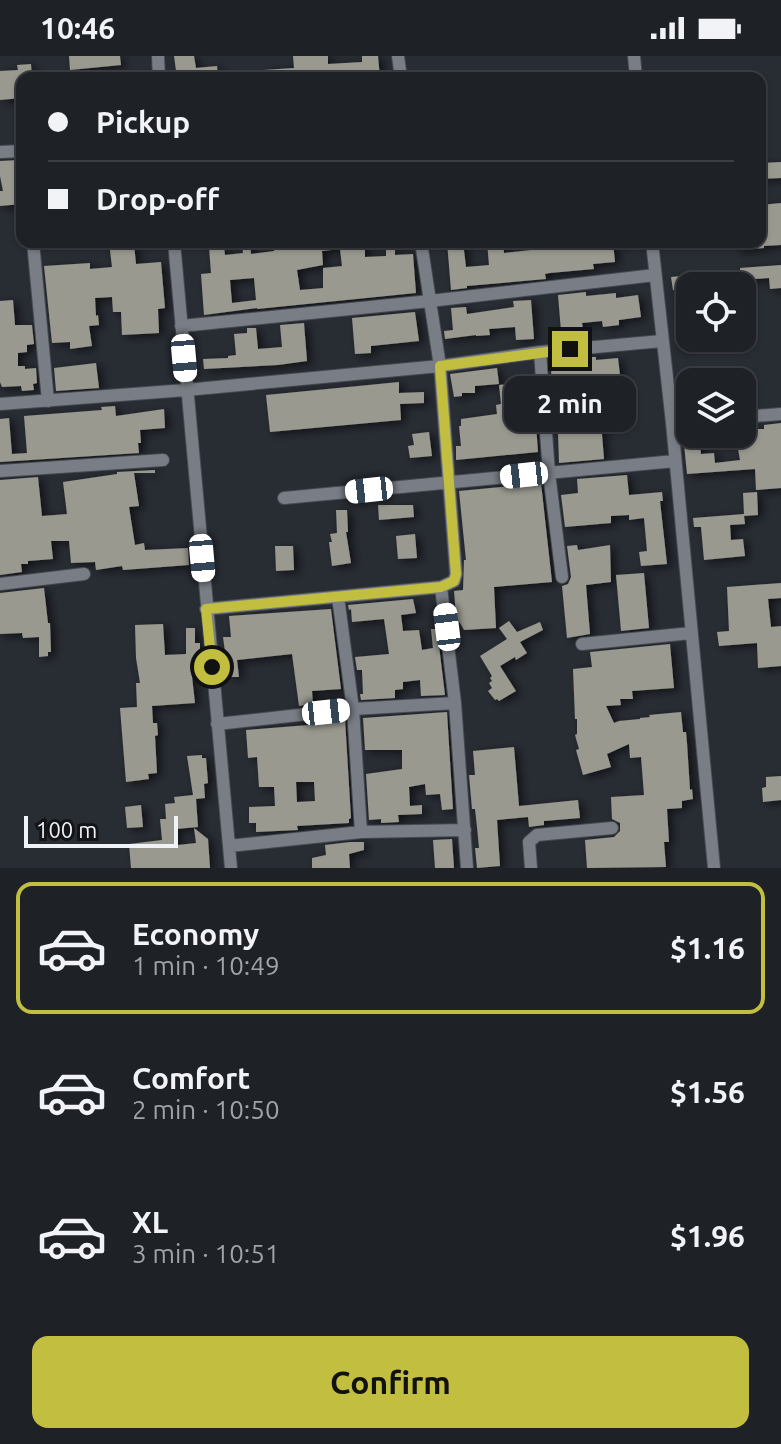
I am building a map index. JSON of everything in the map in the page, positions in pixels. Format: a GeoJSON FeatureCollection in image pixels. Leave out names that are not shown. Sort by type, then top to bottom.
{"type":"FeatureCollection","features":[{"type":"Feature","properties":{"kind":"street"},"geometry":{"type":"LineString","coordinates":[[34,248],[48,401]]}},
{"type":"Feature","properties":{"kind":"street"},"geometry":{"type":"LineString","coordinates":[[174,248],[231,868]]}},
{"type":"Feature","properties":{"kind":"street"},"geometry":{"type":"LineString","coordinates":[[206,609],[441,587],[454,581],[456,574],[440,366],[422,248]]}},
{"type":"Feature","properties":{"kind":"street"},"geometry":{"type":"LineString","coordinates":[[653,248],[714,868]]}},
{"type":"Feature","properties":{"kind":"street"},"geometry":{"type":"LineString","coordinates":[[181,326],[655,275]]}},
{"type":"Feature","properties":{"kind":"street"},"geometry":{"type":"LineString","coordinates":[[0,404],[440,366],[540,352],[662,341]]}},
{"type":"Feature","properties":{"kind":"street"},"geometry":{"type":"LineString","coordinates":[[540,352],[549,473],[562,577]]}},
{"type":"Feature","properties":{"kind":"street"},"geometry":{"type":"LineString","coordinates":[[756,416],[781,414]]}},
{"type":"Feature","properties":{"kind":"street"},"geometry":{"type":"LineString","coordinates":[[672,423],[676,423]]}},
{"type":"Feature","properties":{"kind":"street"},"geometry":{"type":"LineString","coordinates":[[0,471],[163,460]]}},
{"type":"Feature","properties":{"kind":"street"},"geometry":{"type":"LineString","coordinates":[[284,498],[675,461]]}},
{"type":"Feature","properties":{"kind":"street"},"geometry":{"type":"LineString","coordinates":[[0,584],[84,574]]}},
{"type":"Feature","properties":{"kind":"street"},"geometry":{"type":"LineString","coordinates":[[441,587],[455,703],[467,868]]}},
{"type":"Feature","properties":{"kind":"street"},"geometry":{"type":"LineString","coordinates":[[338,597],[353,709],[361,832]]}},
{"type":"Feature","properties":{"kind":"street"},"geometry":{"type":"LineString","coordinates":[[582,644],[691,633]]}},
{"type":"Feature","properties":{"kind":"street"},"geometry":{"type":"LineString","coordinates":[[217,724],[353,709],[455,703]]}},
{"type":"Feature","properties":{"kind":"street"},"geometry":{"type":"LineString","coordinates":[[531,868],[529,842],[537,835],[612,828]]}},
{"type":"Feature","properties":{"kind":"street"},"geometry":{"type":"LineString","coordinates":[[229,846],[361,832],[465,830]]}},
{"type":"Feature","properties":{"kind":"building"},"geometry":{"type":"Polygon","coordinates":[[[69,56],[120,56],[121,65],[70,70],[69,56]]]}},
{"type":"Feature","properties":{"kind":"building"},"geometry":{"type":"Polygon","coordinates":[[[174,56],[194,56],[196,68],[217,66],[218,72],[176,72],[174,56]]]}},
{"type":"Feature","properties":{"kind":"building"},"geometry":{"type":"Polygon","coordinates":[[[293,56],[328,56],[328,64],[362,62],[362,56],[378,56],[379,72],[263,70],[294,68],[293,56]]]}},
{"type":"Feature","properties":{"kind":"building"},"geometry":{"type":"Polygon","coordinates":[[[31,64],[32,72],[16,72],[16,99],[0,100],[0,71],[18,70],[17,65],[31,64]]]}},
{"type":"Feature","properties":{"kind":"building"},"geometry":{"type":"Polygon","coordinates":[[[16,160],[16,205],[0,206],[0,191],[3,191],[0,161],[16,160]]]}},
{"type":"Feature","properties":{"kind":"building"},"geometry":{"type":"Polygon","coordinates":[[[781,162],[781,178],[766,179],[766,163],[781,162]]]}},
{"type":"Feature","properties":{"kind":"building"},"geometry":{"type":"Polygon","coordinates":[[[781,203],[781,245],[766,246],[766,204],[781,203]]]}},
{"type":"Feature","properties":{"kind":"building"},"geometry":{"type":"Polygon","coordinates":[[[110,248],[134,248],[136,264],[161,262],[165,308],[158,309],[159,333],[122,335],[121,312],[113,312],[112,297],[95,298],[99,325],[89,326],[92,346],[70,349],[70,342],[52,343],[44,266],[90,263],[90,269],[112,267],[110,248]]]}},
{"type":"Feature","properties":{"kind":"building"},"geometry":{"type":"Polygon","coordinates":[[[209,248],[224,248],[225,255],[243,253],[243,248],[250,248],[251,254],[274,251],[274,248],[365,248],[365,257],[386,256],[386,249],[395,249],[395,255],[413,254],[416,293],[204,315],[201,274],[211,273],[209,248]],[[340,249],[322,251],[323,265],[297,270],[300,290],[323,288],[323,268],[342,266],[340,249]],[[254,278],[230,280],[232,303],[256,300],[254,278]]]}},
{"type":"Feature","properties":{"kind":"building"},"geometry":{"type":"Polygon","coordinates":[[[448,248],[464,248],[466,267],[489,265],[488,248],[504,248],[504,253],[531,248],[614,248],[615,262],[593,264],[594,269],[545,274],[546,279],[451,290],[448,248]]]}},
{"type":"Feature","properties":{"kind":"building"},"geometry":{"type":"Polygon","coordinates":[[[781,265],[781,288],[770,289],[769,278],[756,279],[756,272],[740,272],[740,268],[781,265]]]}},
{"type":"Feature","properties":{"kind":"building"},"geometry":{"type":"Polygon","coordinates":[[[676,276],[676,318],[674,290],[671,277],[676,276]]]}},
{"type":"Feature","properties":{"kind":"building"},"geometry":{"type":"Polygon","coordinates":[[[586,292],[586,296],[616,293],[616,298],[638,295],[641,317],[619,320],[619,325],[603,327],[602,321],[582,323],[583,329],[561,331],[558,295],[586,292]]]}},
{"type":"Feature","properties":{"kind":"building"},"geometry":{"type":"Polygon","coordinates":[[[13,300],[15,325],[32,325],[34,344],[27,345],[27,352],[18,353],[18,366],[36,368],[34,390],[22,391],[21,386],[2,387],[0,382],[0,301],[13,300]]]}},
{"type":"Feature","properties":{"kind":"building"},"geometry":{"type":"Polygon","coordinates":[[[531,300],[534,339],[516,340],[515,327],[489,329],[490,335],[445,339],[444,331],[453,330],[451,308],[466,307],[467,314],[514,307],[513,301],[531,300]]]}},
{"type":"Feature","properties":{"kind":"building"},"geometry":{"type":"Polygon","coordinates":[[[415,312],[419,341],[371,346],[371,353],[355,354],[352,318],[415,312]]]}},
{"type":"Feature","properties":{"kind":"building"},"geometry":{"type":"Polygon","coordinates":[[[304,323],[307,361],[204,369],[203,359],[236,355],[234,334],[247,333],[247,328],[256,328],[258,349],[282,347],[280,325],[304,323]]]}},
{"type":"Feature","properties":{"kind":"building"},"geometry":{"type":"Polygon","coordinates":[[[586,357],[596,357],[596,360],[618,358],[625,419],[601,422],[604,459],[559,463],[551,368],[587,363],[586,357]]]}},
{"type":"Feature","properties":{"kind":"building"},"geometry":{"type":"Polygon","coordinates":[[[96,363],[99,388],[56,391],[54,368],[96,363]]]}},
{"type":"Feature","properties":{"kind":"building"},"geometry":{"type":"Polygon","coordinates":[[[497,368],[499,384],[475,386],[475,393],[462,393],[462,396],[454,397],[450,374],[497,368]]]}},
{"type":"Feature","properties":{"kind":"building"},"geometry":{"type":"Polygon","coordinates":[[[399,382],[399,393],[424,392],[424,403],[400,404],[401,420],[270,432],[266,395],[399,382]]]}},
{"type":"Feature","properties":{"kind":"building"},"geometry":{"type":"Polygon","coordinates":[[[533,382],[538,452],[456,460],[456,446],[461,446],[461,419],[497,414],[496,405],[501,404],[499,385],[533,382]]]}},
{"type":"Feature","properties":{"kind":"building"},"geometry":{"type":"Polygon","coordinates":[[[115,406],[116,416],[164,409],[165,428],[140,430],[139,453],[0,462],[0,419],[9,418],[12,454],[27,453],[24,416],[102,410],[101,407],[115,406]]]}},
{"type":"Feature","properties":{"kind":"building"},"geometry":{"type":"Polygon","coordinates":[[[781,423],[781,488],[756,490],[755,469],[687,474],[684,448],[700,448],[701,454],[714,453],[715,463],[740,460],[738,449],[756,448],[756,429],[764,429],[764,425],[781,423]]]}},
{"type":"Feature","properties":{"kind":"building"},"geometry":{"type":"Polygon","coordinates":[[[429,432],[432,456],[410,458],[408,446],[414,445],[412,434],[429,432]]]}},
{"type":"Feature","properties":{"kind":"building"},"geometry":{"type":"Polygon","coordinates":[[[155,470],[155,473],[134,473],[139,506],[129,507],[135,545],[144,543],[145,550],[188,548],[189,565],[123,570],[122,566],[96,570],[95,562],[71,563],[69,541],[51,541],[53,559],[28,561],[28,564],[21,564],[22,572],[0,575],[0,480],[38,477],[42,516],[67,514],[63,482],[117,472],[155,470]]]}},
{"type":"Feature","properties":{"kind":"building"},"geometry":{"type":"Polygon","coordinates":[[[627,475],[629,495],[662,492],[663,501],[660,501],[667,564],[641,566],[639,552],[647,551],[644,518],[629,520],[629,515],[611,516],[611,523],[565,527],[561,495],[578,493],[577,479],[627,475]]]}},
{"type":"Feature","properties":{"kind":"building"},"geometry":{"type":"Polygon","coordinates":[[[541,483],[552,582],[494,587],[496,628],[464,630],[456,616],[454,591],[463,590],[466,560],[459,491],[541,483]]]}},
{"type":"Feature","properties":{"kind":"building"},"geometry":{"type":"Polygon","coordinates":[[[757,492],[758,515],[744,516],[745,524],[730,525],[731,540],[743,539],[745,556],[704,560],[701,527],[694,527],[693,518],[744,514],[743,493],[757,492]]]}},
{"type":"Feature","properties":{"kind":"building"},"geometry":{"type":"Polygon","coordinates":[[[378,505],[413,505],[414,517],[379,520],[378,505]]]}},
{"type":"Feature","properties":{"kind":"building"},"geometry":{"type":"Polygon","coordinates":[[[336,510],[347,510],[346,532],[351,563],[332,566],[329,542],[332,542],[330,534],[337,533],[336,510]]]}},
{"type":"Feature","properties":{"kind":"building"},"geometry":{"type":"Polygon","coordinates":[[[415,534],[417,558],[398,559],[396,536],[415,534]]]}},
{"type":"Feature","properties":{"kind":"building"},"geometry":{"type":"Polygon","coordinates":[[[577,545],[578,550],[610,545],[611,582],[586,585],[590,634],[567,638],[562,586],[568,584],[571,577],[567,546],[577,545]]]}},
{"type":"Feature","properties":{"kind":"building"},"geometry":{"type":"Polygon","coordinates":[[[275,546],[293,546],[294,570],[276,571],[275,546]]]}},
{"type":"Feature","properties":{"kind":"building"},"geometry":{"type":"Polygon","coordinates":[[[644,573],[649,628],[621,631],[616,575],[644,573]]]}},
{"type":"Feature","properties":{"kind":"building"},"geometry":{"type":"Polygon","coordinates":[[[781,583],[781,598],[768,599],[771,627],[781,626],[781,666],[758,668],[757,643],[719,646],[717,632],[729,631],[727,587],[781,583]]]}},
{"type":"Feature","properties":{"kind":"building"},"geometry":{"type":"Polygon","coordinates":[[[44,588],[51,652],[48,656],[39,657],[39,637],[23,638],[22,633],[0,634],[0,593],[44,588]]]}},
{"type":"Feature","properties":{"kind":"building"},"geometry":{"type":"Polygon","coordinates":[[[413,599],[416,613],[401,615],[403,631],[419,630],[422,650],[433,648],[431,629],[437,629],[445,695],[421,696],[420,680],[403,682],[403,689],[395,690],[395,698],[361,700],[362,670],[357,670],[355,657],[389,654],[384,619],[352,622],[348,605],[413,599]]]}},
{"type":"Feature","properties":{"kind":"building"},"geometry":{"type":"Polygon","coordinates":[[[331,609],[341,689],[312,691],[313,704],[299,706],[292,654],[237,660],[239,677],[230,677],[223,637],[231,637],[229,616],[331,609]]]}},
{"type":"Feature","properties":{"kind":"building"},"geometry":{"type":"Polygon","coordinates":[[[509,621],[517,632],[540,622],[543,630],[520,642],[527,653],[500,666],[516,691],[499,701],[488,691],[492,688],[489,683],[492,676],[480,656],[507,639],[499,628],[509,621]]]}},
{"type":"Feature","properties":{"kind":"building"},"geometry":{"type":"Polygon","coordinates":[[[163,624],[165,655],[186,654],[186,628],[195,628],[195,643],[200,643],[200,668],[191,668],[195,703],[152,706],[153,723],[157,723],[158,735],[155,736],[157,773],[148,774],[149,779],[126,782],[120,708],[137,707],[136,683],[140,683],[135,625],[163,624]]]}},
{"type":"Feature","properties":{"kind":"building"},"geometry":{"type":"Polygon","coordinates":[[[670,644],[674,688],[632,691],[633,699],[620,699],[621,705],[606,706],[614,723],[681,712],[693,799],[682,801],[682,808],[667,809],[669,842],[664,842],[666,867],[587,868],[585,840],[614,837],[620,831],[620,823],[612,819],[611,797],[644,795],[641,757],[630,758],[629,744],[607,754],[611,767],[583,775],[576,750],[579,749],[575,735],[577,719],[573,669],[592,667],[590,652],[670,644]]]}},
{"type":"Feature","properties":{"kind":"building"},"geometry":{"type":"Polygon","coordinates":[[[447,712],[453,809],[442,810],[440,794],[426,795],[425,784],[409,787],[410,806],[422,805],[422,814],[398,815],[399,822],[369,820],[366,774],[402,769],[402,750],[365,750],[363,718],[447,712]]]}},
{"type":"Feature","properties":{"kind":"building"},"geometry":{"type":"Polygon","coordinates":[[[345,719],[349,823],[256,832],[256,823],[249,823],[249,807],[275,806],[274,787],[259,787],[257,757],[248,758],[246,730],[345,719]],[[296,782],[297,802],[315,801],[314,782],[296,782]]]}},
{"type":"Feature","properties":{"kind":"building"},"geometry":{"type":"Polygon","coordinates":[[[514,747],[519,806],[578,800],[580,818],[544,821],[544,825],[529,827],[528,817],[497,820],[500,866],[477,868],[475,848],[479,848],[469,775],[475,775],[473,751],[514,747]]]}},
{"type":"Feature","properties":{"kind":"building"},"geometry":{"type":"Polygon","coordinates":[[[202,755],[206,758],[208,783],[204,784],[205,798],[196,799],[198,827],[176,829],[178,845],[196,843],[194,828],[208,839],[210,868],[131,868],[129,844],[162,840],[160,819],[166,819],[165,804],[175,803],[174,797],[193,795],[187,756],[202,755]]]}},
{"type":"Feature","properties":{"kind":"building"},"geometry":{"type":"Polygon","coordinates":[[[781,776],[781,800],[763,802],[762,788],[766,787],[766,777],[781,776]]]}},
{"type":"Feature","properties":{"kind":"building"},"geometry":{"type":"Polygon","coordinates":[[[141,805],[143,827],[127,828],[125,807],[141,805]]]}},
{"type":"Feature","properties":{"kind":"building"},"geometry":{"type":"Polygon","coordinates":[[[452,839],[454,868],[435,868],[433,840],[452,839]]]}},
{"type":"Feature","properties":{"kind":"building"},"geometry":{"type":"Polygon","coordinates":[[[364,842],[364,850],[349,854],[350,868],[312,868],[312,858],[326,855],[325,845],[364,842]]]}},
{"type":"Feature","properties":{"kind":"route"},"geometry":{"type":"LineString","coordinates":[[212,667],[206,609],[441,587],[454,581],[456,574],[440,366],[570,349]]}}]}
